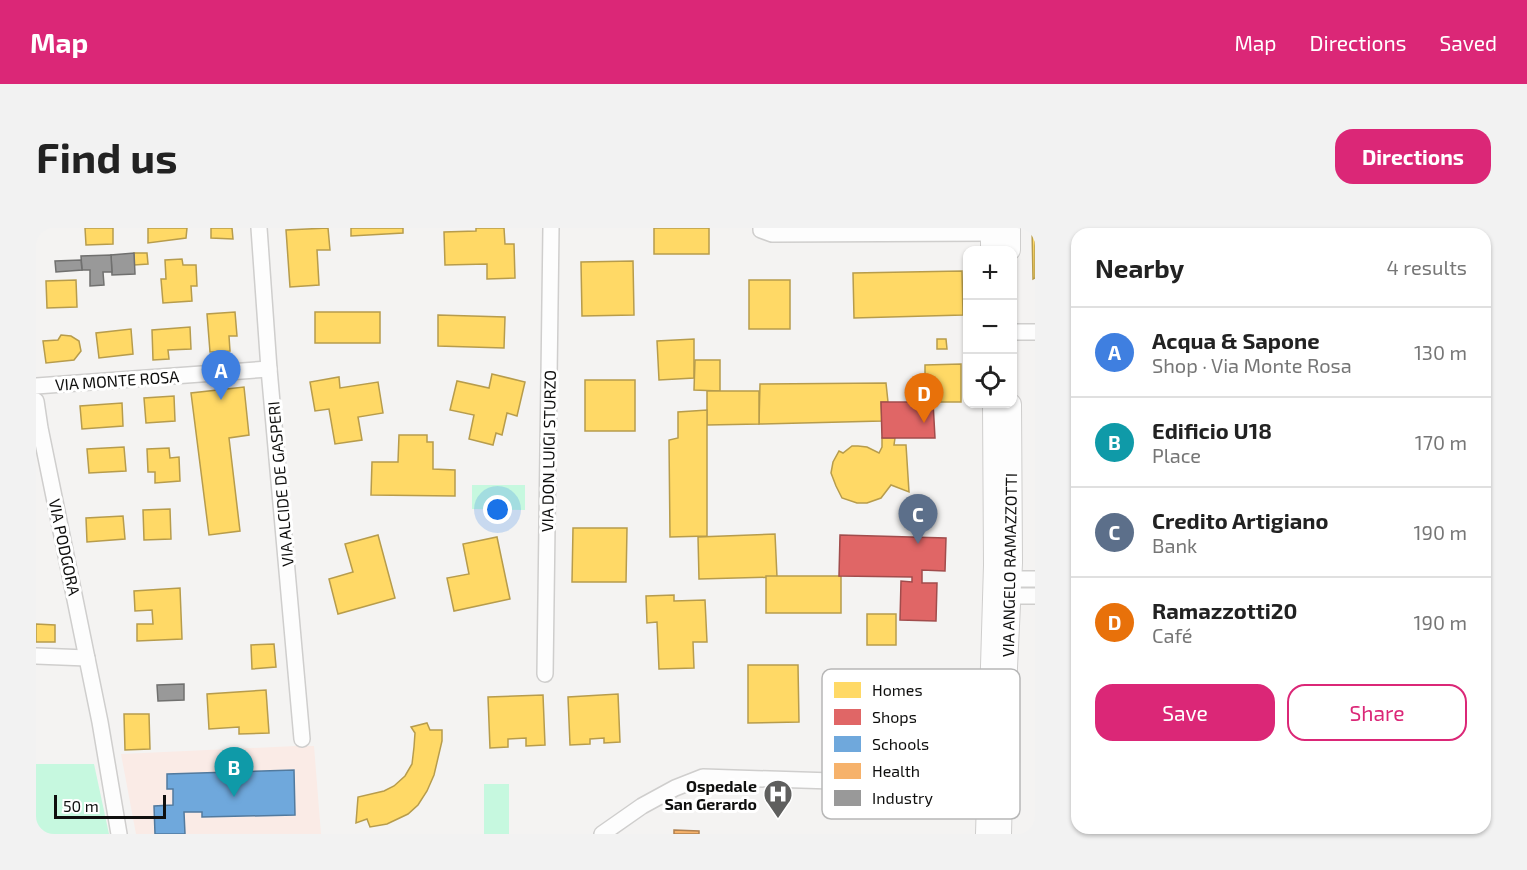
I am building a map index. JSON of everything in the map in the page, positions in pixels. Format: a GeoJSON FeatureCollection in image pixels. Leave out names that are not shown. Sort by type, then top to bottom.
{"type":"FeatureCollection","features":[{"type":"Feature","properties":{"kind":"street","name":"VIA ALCIDE DE GASPERI"},"geometry":{"type":"LineString","coordinates":[[259,228],[269,369],[302,739]]}},
{"type":"Feature","properties":{"kind":"street","name":"VIA DON LUIGI STURZO"},"geometry":{"type":"LineString","coordinates":[[545,674],[551,228]]}},
{"type":"Feature","properties":{"kind":"street"},"geometry":{"type":"LineString","coordinates":[[761,228],[772,234],[996,235],[1006,246]]}},
{"type":"Feature","properties":{"kind":"street"},"geometry":{"type":"LineString","coordinates":[[1017,332],[1035,332]]}},
{"type":"Feature","properties":{"kind":"street","name":"VIA MONTE ROSA"},"geometry":{"type":"LineString","coordinates":[[36,386],[269,369]]}},
{"type":"Feature","properties":{"kind":"street","name":"VIA PODGORA"},"geometry":{"type":"LineString","coordinates":[[36,401],[38,428],[100,722],[119,834]]}},
{"type":"Feature","properties":{"kind":"street","name":"VIA ANGELO RAMAZZOTTI"},"geometry":{"type":"LineString","coordinates":[[993,408],[1002,588]]}},
{"type":"Feature","properties":{"kind":"street","name":"VIA ANGELO RAMAZZOTTI"},"geometry":{"type":"LineString","coordinates":[[999,669],[1011,408]]}},
{"type":"Feature","properties":{"kind":"street"},"geometry":{"type":"LineString","coordinates":[[1002,588],[1035,579]]}},
{"type":"Feature","properties":{"kind":"street"},"geometry":{"type":"LineString","coordinates":[[1002,588],[1035,596]]}},
{"type":"Feature","properties":{"kind":"street"},"geometry":{"type":"LineString","coordinates":[[36,656],[87,658]]}},
{"type":"Feature","properties":{"kind":"street"},"geometry":{"type":"LineString","coordinates":[[603,834],[650,802],[675,788],[703,777],[822,781]]}},
{"type":"Feature","properties":{"kind":"street","name":"VIA ANGELO RAMAZZOTTI"},"geometry":{"type":"LineString","coordinates":[[986,834],[988,819]]}},
{"type":"Feature","properties":{"kind":"street","name":"VIA ANGELO RAMAZZOTTI"},"geometry":{"type":"LineString","coordinates":[[999,819],[1001,834]]}},
{"type":"Feature","properties":{"kind":"shaded area"},"geometry":{"type":"Polygon","coordinates":[[[314,746],[321,834],[136,834],[121,754],[314,746]]]}},
{"type":"Feature","properties":{"kind":"green space"},"geometry":{"type":"Polygon","coordinates":[[[472,485],[525,485],[525,510],[472,509],[472,485]]]}},
{"type":"Feature","properties":{"kind":"green space"},"geometry":{"type":"Polygon","coordinates":[[[36,764],[94,764],[109,834],[36,834],[36,764]]]}},
{"type":"Feature","properties":{"kind":"green space"},"geometry":{"type":"Polygon","coordinates":[[[484,784],[509,784],[509,834],[484,834],[484,784]]]}},
{"type":"Feature","properties":{"kind":"building: Homes"},"geometry":{"type":"Polygon","coordinates":[[[85,228],[113,228],[113,244],[86,245],[85,228]]]}},
{"type":"Feature","properties":{"kind":"building: Homes"},"geometry":{"type":"Polygon","coordinates":[[[148,228],[187,228],[186,238],[148,243],[148,228]]]}},
{"type":"Feature","properties":{"kind":"building: Homes"},"geometry":{"type":"Polygon","coordinates":[[[211,228],[232,228],[233,239],[211,238],[211,228]]]}},
{"type":"Feature","properties":{"kind":"building: Homes"},"geometry":{"type":"Polygon","coordinates":[[[328,228],[330,250],[317,250],[319,285],[290,287],[286,230],[328,228]]]}},
{"type":"Feature","properties":{"kind":"building: Homes"},"geometry":{"type":"Polygon","coordinates":[[[351,228],[403,228],[403,233],[351,236],[351,228]]]}},
{"type":"Feature","properties":{"kind":"building: Homes"},"geometry":{"type":"Polygon","coordinates":[[[476,228],[504,228],[505,244],[514,244],[515,278],[487,279],[487,264],[445,265],[444,232],[476,231],[476,228]]]}},
{"type":"Feature","properties":{"kind":"building: Homes"},"geometry":{"type":"Polygon","coordinates":[[[654,228],[709,228],[709,254],[654,254],[654,228]]]}},
{"type":"Feature","properties":{"kind":"building: Homes"},"geometry":{"type":"Polygon","coordinates":[[[1032,228],[1035,228],[1035,278],[1033,279],[1032,228]]]}},
{"type":"Feature","properties":{"kind":"building: Homes"},"geometry":{"type":"Polygon","coordinates":[[[134,253],[147,253],[148,264],[134,265],[134,253]]]}},
{"type":"Feature","properties":{"kind":"building: Homes"},"geometry":{"type":"Polygon","coordinates":[[[182,259],[183,265],[196,265],[197,286],[191,286],[192,301],[163,303],[161,279],[166,279],[165,260],[182,259]]]}},
{"type":"Feature","properties":{"kind":"building: Homes"},"geometry":{"type":"Polygon","coordinates":[[[633,261],[634,315],[582,316],[581,262],[633,261]]]}},
{"type":"Feature","properties":{"kind":"building: Homes"},"geometry":{"type":"Polygon","coordinates":[[[962,271],[963,315],[854,318],[853,273],[962,271]]]}},
{"type":"Feature","properties":{"kind":"building: Homes"},"geometry":{"type":"Polygon","coordinates":[[[76,280],[77,307],[47,308],[46,281],[76,280]]]}},
{"type":"Feature","properties":{"kind":"building: Homes"},"geometry":{"type":"Polygon","coordinates":[[[749,280],[790,280],[790,329],[749,329],[749,280]]]}},
{"type":"Feature","properties":{"kind":"building: Homes"},"geometry":{"type":"Polygon","coordinates":[[[235,312],[237,336],[229,336],[230,351],[210,352],[207,314],[235,312]]]}},
{"type":"Feature","properties":{"kind":"building: Homes"},"geometry":{"type":"Polygon","coordinates":[[[315,312],[380,312],[380,343],[315,343],[315,312]]]}},
{"type":"Feature","properties":{"kind":"building: Homes"},"geometry":{"type":"Polygon","coordinates":[[[438,315],[505,317],[504,348],[438,346],[438,315]]]}},
{"type":"Feature","properties":{"kind":"building: Homes"},"geometry":{"type":"Polygon","coordinates":[[[190,327],[191,349],[168,350],[169,359],[153,360],[152,330],[190,327]]]}},
{"type":"Feature","properties":{"kind":"building: Homes"},"geometry":{"type":"Polygon","coordinates":[[[131,329],[133,354],[99,358],[96,333],[131,329]]]}},
{"type":"Feature","properties":{"kind":"building: Homes"},"geometry":{"type":"Polygon","coordinates":[[[61,335],[71,336],[79,341],[81,351],[74,360],[46,363],[43,341],[58,340],[61,335]]]}},
{"type":"Feature","properties":{"kind":"building: Homes"},"geometry":{"type":"Polygon","coordinates":[[[694,339],[694,378],[659,380],[657,341],[694,339]]]}},
{"type":"Feature","properties":{"kind":"building: Homes"},"geometry":{"type":"Polygon","coordinates":[[[937,339],[946,339],[947,349],[937,349],[937,339]]]}},
{"type":"Feature","properties":{"kind":"building: Homes"},"geometry":{"type":"Polygon","coordinates":[[[695,360],[720,360],[720,391],[694,390],[695,360]]]}},
{"type":"Feature","properties":{"kind":"building: Homes"},"geometry":{"type":"Polygon","coordinates":[[[961,364],[961,402],[933,402],[933,393],[925,393],[925,365],[961,364]]]}},
{"type":"Feature","properties":{"kind":"building: Homes"},"geometry":{"type":"Polygon","coordinates":[[[492,374],[525,382],[517,416],[507,413],[502,435],[496,433],[493,445],[469,439],[474,415],[450,410],[457,381],[489,388],[492,374]]]}},
{"type":"Feature","properties":{"kind":"building: Homes"},"geometry":{"type":"Polygon","coordinates":[[[339,377],[340,388],[378,382],[383,413],[358,417],[362,440],[335,444],[329,409],[315,411],[310,382],[339,377]]]}},
{"type":"Feature","properties":{"kind":"building: Homes"},"geometry":{"type":"Polygon","coordinates":[[[585,380],[635,380],[635,431],[585,431],[585,380]]]}},
{"type":"Feature","properties":{"kind":"building: Homes"},"geometry":{"type":"Polygon","coordinates":[[[886,383],[888,402],[881,402],[882,421],[759,424],[760,384],[886,383]]]}},
{"type":"Feature","properties":{"kind":"building: Homes"},"geometry":{"type":"Polygon","coordinates":[[[244,387],[249,435],[229,438],[240,531],[209,535],[191,393],[244,387]]]}},
{"type":"Feature","properties":{"kind":"building: Homes"},"geometry":{"type":"Polygon","coordinates":[[[707,391],[759,391],[759,424],[707,425],[707,391]]]}},
{"type":"Feature","properties":{"kind":"building: Homes"},"geometry":{"type":"Polygon","coordinates":[[[174,396],[175,421],[146,423],[144,398],[174,396]]]}},
{"type":"Feature","properties":{"kind":"building: Homes"},"geometry":{"type":"Polygon","coordinates":[[[122,403],[123,426],[82,429],[80,406],[122,403]]]}},
{"type":"Feature","properties":{"kind":"building: Homes"},"geometry":{"type":"Polygon","coordinates":[[[707,410],[707,536],[670,537],[669,440],[678,438],[678,412],[707,410]]]}},
{"type":"Feature","properties":{"kind":"building: Homes"},"geometry":{"type":"Polygon","coordinates":[[[399,435],[427,435],[427,442],[433,442],[433,469],[455,470],[455,496],[371,495],[372,462],[398,462],[399,435]]]}},
{"type":"Feature","properties":{"kind":"building: Homes"},"geometry":{"type":"Polygon","coordinates":[[[882,438],[895,438],[894,445],[906,445],[909,492],[891,485],[881,498],[867,503],[857,503],[842,498],[831,473],[833,462],[839,451],[843,453],[852,446],[858,446],[867,447],[879,453],[882,438]]]}},
{"type":"Feature","properties":{"kind":"building: Homes"},"geometry":{"type":"Polygon","coordinates":[[[124,447],[126,471],[89,473],[87,449],[124,447]]]}},
{"type":"Feature","properties":{"kind":"building: Homes"},"geometry":{"type":"Polygon","coordinates":[[[169,448],[170,458],[179,457],[180,481],[155,483],[155,472],[148,472],[147,449],[169,448]]]}},
{"type":"Feature","properties":{"kind":"building: Homes"},"geometry":{"type":"Polygon","coordinates":[[[170,509],[171,539],[144,540],[143,510],[170,509]]]}},
{"type":"Feature","properties":{"kind":"building: Homes"},"geometry":{"type":"Polygon","coordinates":[[[123,516],[125,539],[87,542],[86,518],[123,516]]]}},
{"type":"Feature","properties":{"kind":"building: Homes"},"geometry":{"type":"Polygon","coordinates":[[[573,528],[627,528],[626,582],[572,582],[573,528]]]}},
{"type":"Feature","properties":{"kind":"building: Homes"},"geometry":{"type":"Polygon","coordinates":[[[775,534],[777,577],[699,579],[698,537],[775,534]]]}},
{"type":"Feature","properties":{"kind":"building: Homes"},"geometry":{"type":"Polygon","coordinates":[[[378,535],[395,598],[338,614],[329,579],[353,572],[345,544],[378,535]]]}},
{"type":"Feature","properties":{"kind":"building: Homes"},"geometry":{"type":"Polygon","coordinates":[[[497,537],[510,599],[454,611],[447,578],[469,574],[463,544],[497,537]]]}},
{"type":"Feature","properties":{"kind":"building: Homes"},"geometry":{"type":"Polygon","coordinates":[[[766,576],[841,576],[841,613],[766,613],[766,576]]]}},
{"type":"Feature","properties":{"kind":"building: Homes"},"geometry":{"type":"Polygon","coordinates":[[[180,588],[182,639],[137,641],[137,624],[153,624],[152,610],[135,611],[134,591],[180,588]]]}},
{"type":"Feature","properties":{"kind":"building: Homes"},"geometry":{"type":"Polygon","coordinates":[[[674,595],[674,601],[705,600],[707,642],[693,642],[694,668],[659,669],[657,622],[647,623],[646,596],[674,595]]]}},
{"type":"Feature","properties":{"kind":"building: Homes"},"geometry":{"type":"Polygon","coordinates":[[[867,614],[896,614],[896,645],[867,645],[867,614]]]}},
{"type":"Feature","properties":{"kind":"building: Homes"},"geometry":{"type":"Polygon","coordinates":[[[36,624],[55,625],[55,642],[36,642],[36,624]]]}},
{"type":"Feature","properties":{"kind":"building: Homes"},"geometry":{"type":"Polygon","coordinates":[[[274,644],[276,667],[252,669],[251,645],[274,644]]]}},
{"type":"Feature","properties":{"kind":"building: Homes"},"geometry":{"type":"Polygon","coordinates":[[[748,665],[798,665],[799,722],[748,723],[748,665]]]}},
{"type":"Feature","properties":{"kind":"building: Homes"},"geometry":{"type":"Polygon","coordinates":[[[266,690],[269,733],[239,734],[239,727],[209,729],[207,694],[266,690]]]}},
{"type":"Feature","properties":{"kind":"building: Homes"},"geometry":{"type":"Polygon","coordinates":[[[618,694],[620,742],[604,743],[604,738],[590,739],[590,744],[570,745],[568,697],[618,694]]]}},
{"type":"Feature","properties":{"kind":"building: Homes"},"geometry":{"type":"Polygon","coordinates":[[[543,695],[545,745],[526,746],[526,738],[508,739],[508,747],[490,748],[488,697],[543,695]]]}},
{"type":"Feature","properties":{"kind":"building: Homes"},"geometry":{"type":"Polygon","coordinates":[[[124,714],[149,714],[150,749],[125,750],[124,714]]]}},
{"type":"Feature","properties":{"kind":"building: Homes"},"geometry":{"type":"Polygon","coordinates":[[[427,723],[430,730],[442,730],[442,741],[434,775],[418,805],[408,814],[387,824],[370,827],[367,819],[356,823],[358,797],[384,791],[405,776],[412,764],[415,733],[411,727],[427,723]]]}},
{"type":"Feature","properties":{"kind":"building: Shops"},"geometry":{"type":"Polygon","coordinates":[[[881,402],[933,402],[935,438],[882,438],[881,402]]]}},
{"type":"Feature","properties":{"kind":"building: Shops"},"geometry":{"type":"Polygon","coordinates":[[[840,535],[946,538],[945,571],[922,570],[922,583],[937,583],[936,621],[900,620],[901,581],[912,582],[912,577],[839,576],[840,535]]]}},
{"type":"Feature","properties":{"kind":"building: Schools"},"geometry":{"type":"Polygon","coordinates":[[[294,770],[295,815],[202,817],[202,812],[184,812],[185,834],[155,834],[154,806],[173,805],[173,789],[167,789],[167,774],[294,770]]]}},
{"type":"Feature","properties":{"kind":"building: Health"},"geometry":{"type":"Polygon","coordinates":[[[674,830],[699,831],[699,834],[674,834],[674,830]]]}},
{"type":"Feature","properties":{"kind":"building: Industry"},"geometry":{"type":"Polygon","coordinates":[[[134,253],[135,274],[112,275],[111,255],[134,253]]]}},
{"type":"Feature","properties":{"kind":"building: Industry"},"geometry":{"type":"Polygon","coordinates":[[[111,255],[112,272],[103,272],[104,285],[90,286],[90,270],[82,270],[81,256],[111,255]]]}},
{"type":"Feature","properties":{"kind":"building: Industry"},"geometry":{"type":"Polygon","coordinates":[[[81,260],[82,270],[56,272],[55,261],[81,260]]]}},
{"type":"Feature","properties":{"kind":"building: Industry"},"geometry":{"type":"Polygon","coordinates":[[[184,684],[184,700],[158,701],[157,685],[184,684]]]}},
{"type":"Feature","properties":{"kind":"place","name":"Acqua & Sapone"},"geometry":{"type":"Point","coordinates":[221,400]}},
{"type":"Feature","properties":{"kind":"place","name":"Ramazzotti20"},"geometry":{"type":"Point","coordinates":[924,423]}},
{"type":"Feature","properties":{"kind":"place","name":"Credito Artigiano"},"geometry":{"type":"Point","coordinates":[918,544]}},
{"type":"Feature","properties":{"kind":"place","name":"Edificio U18"},"geometry":{"type":"Point","coordinates":[234,797]}},
{"type":"Feature","properties":{"kind":"place","name":"Ospedale San Gerardo"},"geometry":{"type":"Point","coordinates":[778,820]}}]}
